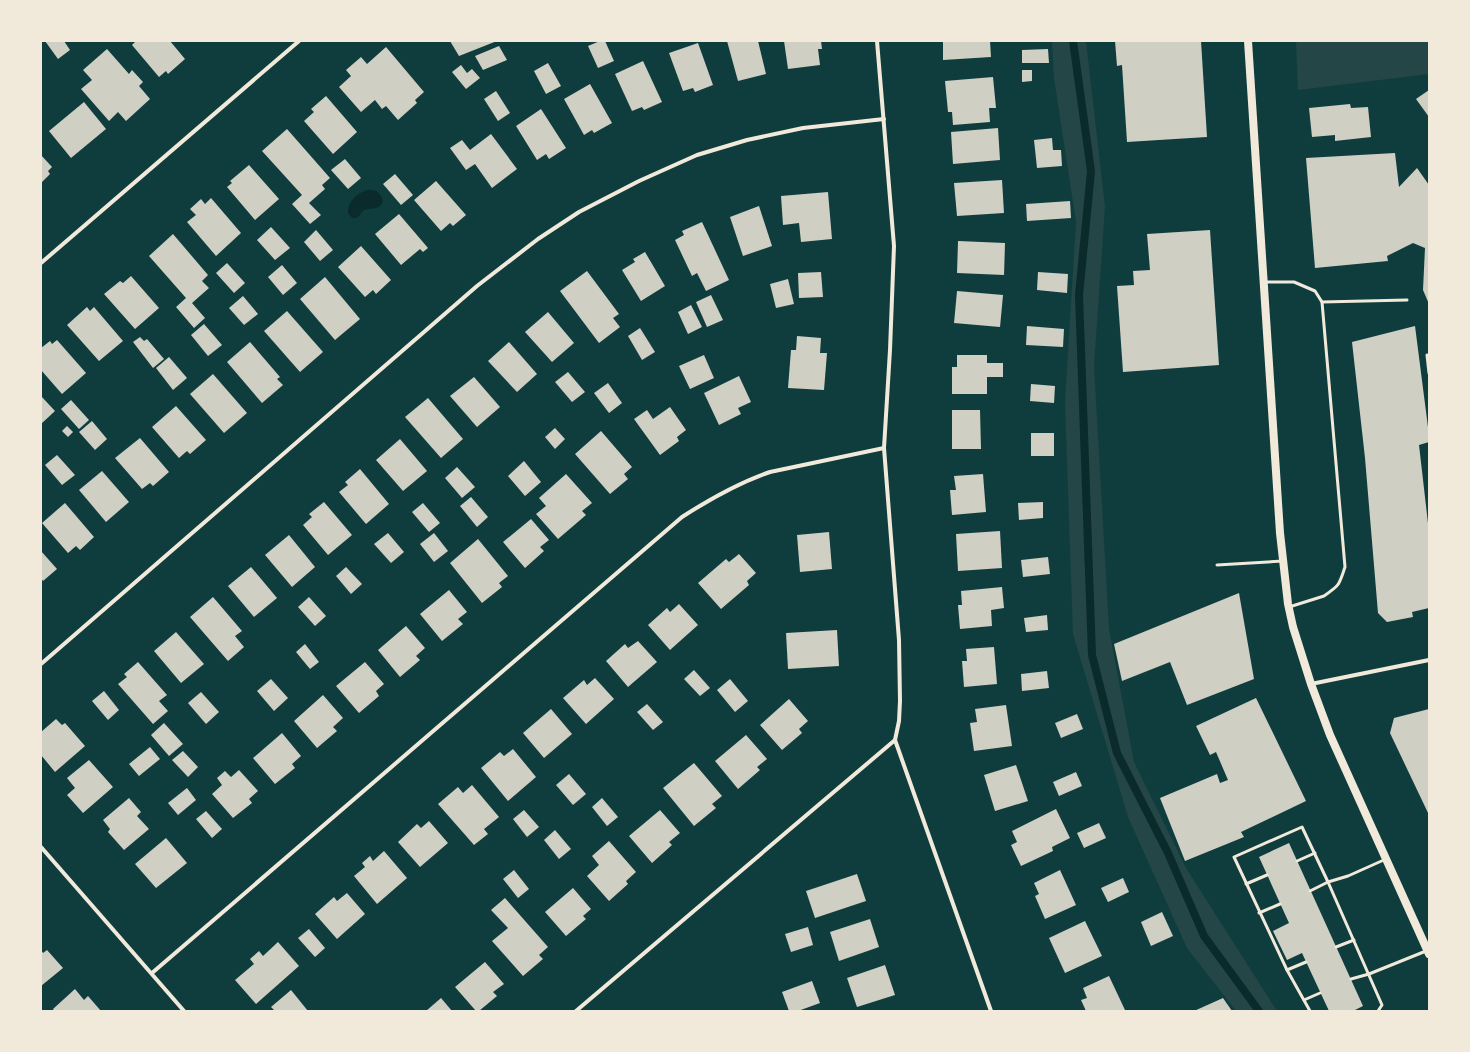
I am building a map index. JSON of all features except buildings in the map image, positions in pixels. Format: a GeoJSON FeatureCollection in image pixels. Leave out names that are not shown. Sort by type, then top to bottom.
{"type":"FeatureCollection","features":[{"type":"Feature","properties":{"kind":"main road"},"geometry":{"type":"LineString","coordinates":[[1248,41],[1283,561],[1289,607],[1311,684],[1330,735],[1428,952]]}},
{"type":"Feature","properties":{"kind":"street"},"geometry":{"type":"LineString","coordinates":[[41,263],[299,41]]}},
{"type":"Feature","properties":{"kind":"street"},"geometry":{"type":"LineString","coordinates":[[877,41],[894,246],[884,448],[899,640],[900,701],[899,721],[895,740],[991,1011]]}},
{"type":"Feature","properties":{"kind":"street"},"geometry":{"type":"LineString","coordinates":[[41,664],[477,286],[506,262],[565,220],[627,186],[709,151],[747,140],[803,128],[884,119]]}},
{"type":"Feature","properties":{"kind":"street"},"geometry":{"type":"LineString","coordinates":[[152,973],[682,517],[729,488],[752,478],[770,472],[884,448]]}},
{"type":"Feature","properties":{"kind":"street"},"geometry":{"type":"LineString","coordinates":[[1311,684],[1429,660]]}},
{"type":"Feature","properties":{"kind":"street"},"geometry":{"type":"LineString","coordinates":[[576,1011],[895,740]]}},
{"type":"Feature","properties":{"kind":"street"},"geometry":{"type":"LineString","coordinates":[[41,847],[184,1011]]}},
{"type":"Feature","properties":{"kind":"lane"},"geometry":{"type":"LineString","coordinates":[[1264,282],[1294,282],[1315,291],[1322,302],[1345,567],[1339,586],[1330,593],[1289,607]]}},
{"type":"Feature","properties":{"kind":"lane"},"geometry":{"type":"LineString","coordinates":[[1322,302],[1407,300]]}},
{"type":"Feature","properties":{"kind":"lane"},"geometry":{"type":"LineString","coordinates":[[1426,355],[1429,373]]}},
{"type":"Feature","properties":{"kind":"lane"},"geometry":{"type":"LineString","coordinates":[[1217,565],[1283,561]]}},
{"type":"Feature","properties":{"kind":"lane"},"geometry":{"type":"LineString","coordinates":[[1310,1011],[1286,970],[1234,857],[1302,827],[1382,1005],[1378,1011]]}},
{"type":"Feature","properties":{"kind":"lane"},"geometry":{"type":"LineString","coordinates":[[1297,862],[1315,853]]}},
{"type":"Feature","properties":{"kind":"lane"},"geometry":{"type":"LineString","coordinates":[[1310,890],[1328,882],[1348,876],[1386,859]]}},
{"type":"Feature","properties":{"kind":"lane"},"geometry":{"type":"LineString","coordinates":[[1246,884],[1267,875]]}},
{"type":"Feature","properties":{"kind":"lane"},"geometry":{"type":"LineString","coordinates":[[1259,913],[1280,904]]}},
{"type":"Feature","properties":{"kind":"lane"},"geometry":{"type":"LineString","coordinates":[[1336,947],[1354,940]]}},
{"type":"Feature","properties":{"kind":"lane"},"geometry":{"type":"LineString","coordinates":[[1351,979],[1369,974],[1428,952]]}},
{"type":"Feature","properties":{"kind":"lane"},"geometry":{"type":"LineString","coordinates":[[1286,970],[1306,962]]}},
{"type":"Feature","properties":{"kind":"lane"},"geometry":{"type":"LineString","coordinates":[[1304,1000],[1320,993]]}},
{"type":"Feature","properties":{"kind":"shaded area"},"geometry":{"type":"Polygon","coordinates":[[[1052,41],[1086,41],[1105,207],[1094,366],[1109,629],[1134,762],[1186,868],[1277,1011],[1236,1011],[1187,948],[1128,817],[1073,634],[1065,402],[1076,222],[1054,78],[1052,41]]]}},
{"type":"Feature","properties":{"kind":"shaded area"},"geometry":{"type":"Polygon","coordinates":[[[1296,41],[1429,41],[1429,74],[1298,90],[1296,41]]]}},
{"type":"Feature","properties":{"kind":"shaded area"},"geometry":{"type":"Polygon","coordinates":[[[367,190],[373,190],[379,193],[383,201],[380,206],[364,210],[357,218],[352,218],[348,213],[349,205],[353,198],[367,190]]]}},
{"type":"Feature","properties":{"kind":"waterway"},"geometry":{"type":"LineString","coordinates":[[1073,41],[1091,171],[1079,295],[1092,655],[1117,753],[1168,853],[1204,936],[1259,1011]]}}]}
